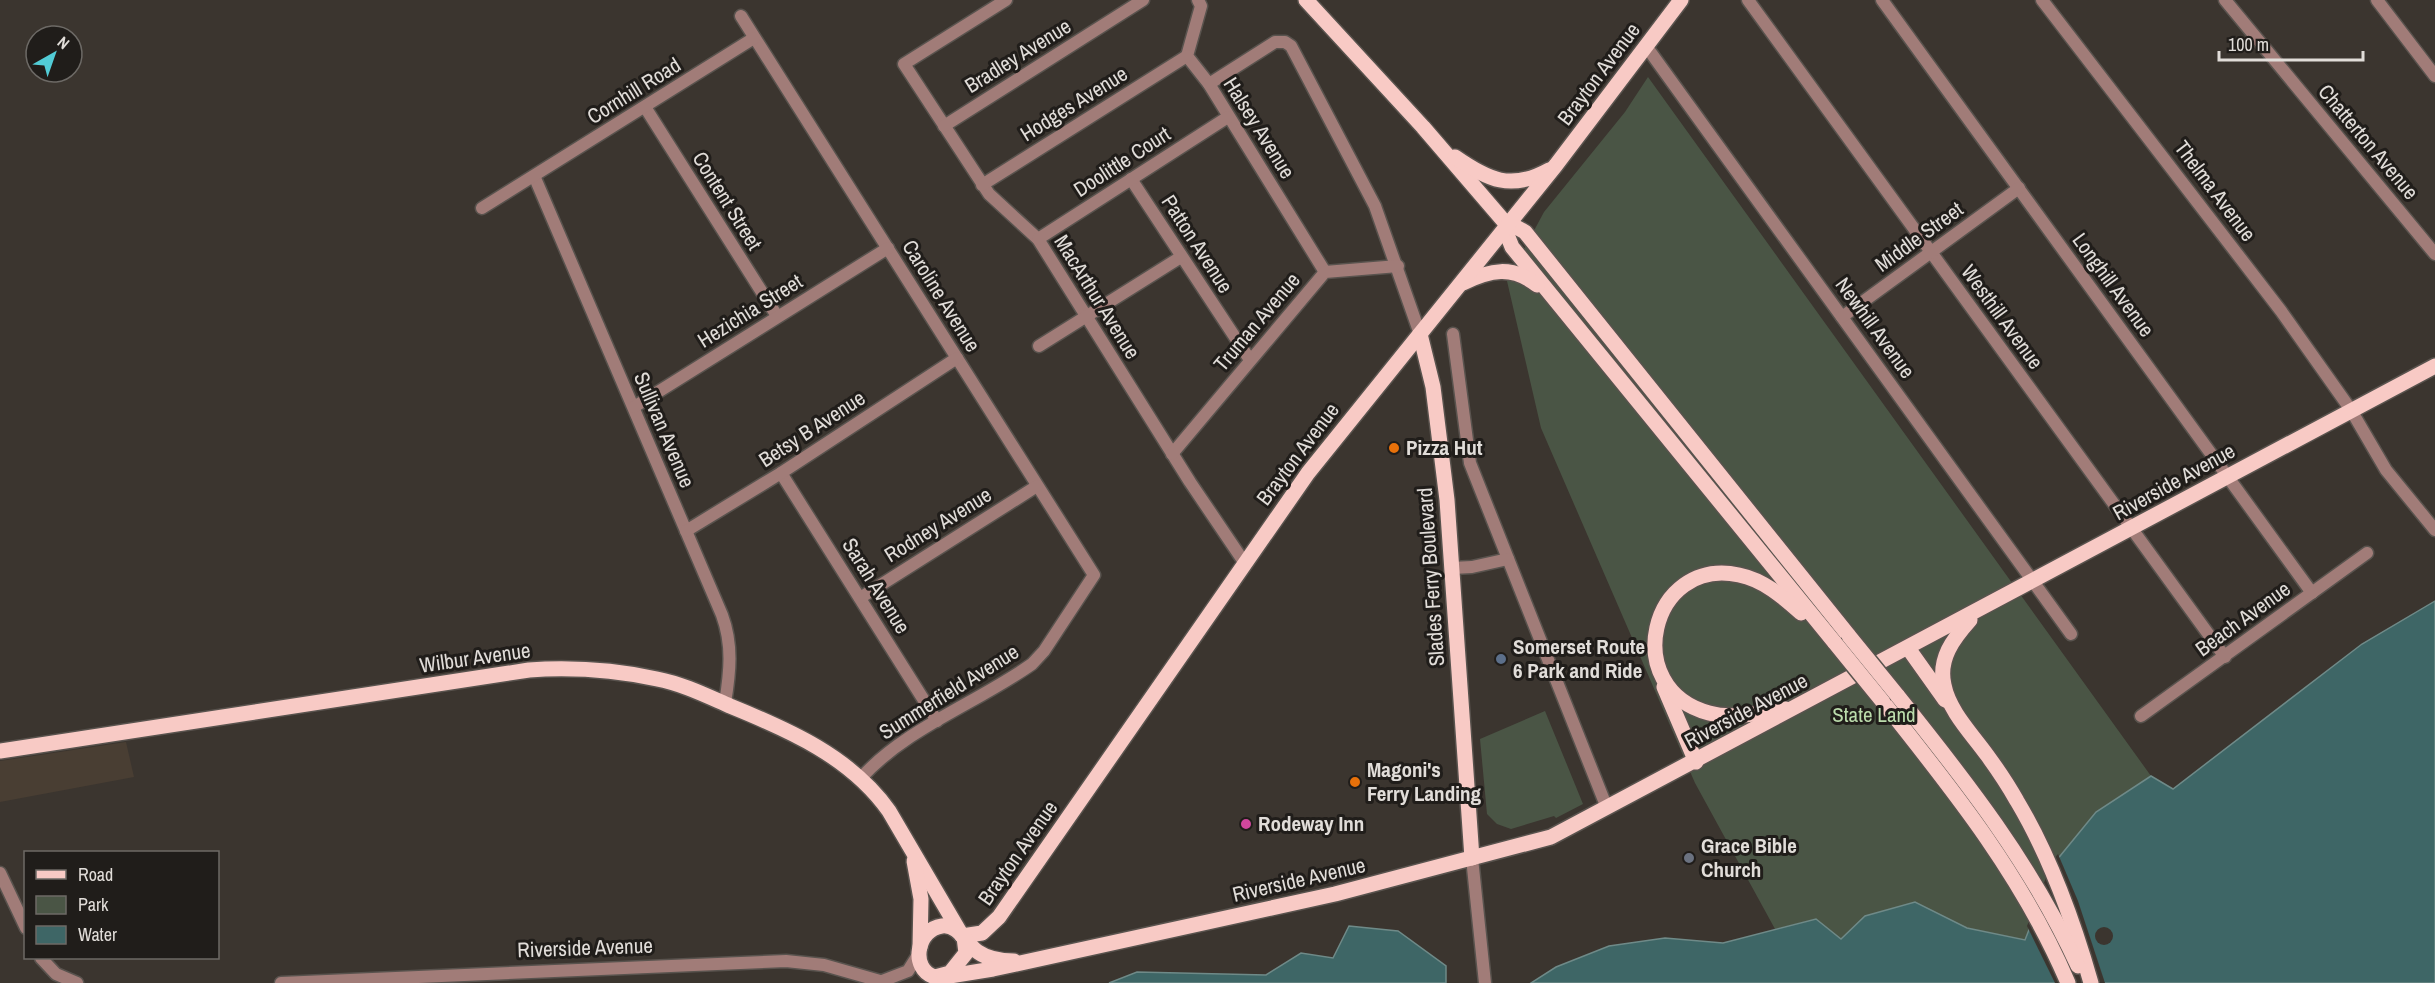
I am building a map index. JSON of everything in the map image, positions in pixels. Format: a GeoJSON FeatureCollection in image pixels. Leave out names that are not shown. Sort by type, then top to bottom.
{"type":"FeatureCollection","features":[{"type":"Feature","properties":{"kind":"main road"},"geometry":{"type":"LineString","coordinates":[[1306,0],[1440,146],[1508,226],[1508,237],[1512,248],[1883,702],[1983,816],[2068,983]]}},
{"type":"Feature","properties":{"kind":"main road","name":"Brayton Avenue"},"geometry":{"type":"LineString","coordinates":[[962,935],[973,936],[987,930],[1003,912],[1308,473],[1556,165],[1680,0]]}},
{"type":"Feature","properties":{"kind":"main road"},"geometry":{"type":"LineString","coordinates":[[1440,146],[1480,173],[1502,181],[1530,179],[1556,165]]}},
{"type":"Feature","properties":{"kind":"main road"},"geometry":{"type":"LineString","coordinates":[[1508,226],[1525,232],[1897,695],[1983,816],[2040,890],[2085,983]]}},
{"type":"Feature","properties":{"kind":"main road"},"geometry":{"type":"LineString","coordinates":[[1460,285],[1491,271],[1509,271],[1526,277],[1554,299]]}},
{"type":"Feature","properties":{"kind":"main road","name":"Slades Ferry Boulevard"},"geometry":{"type":"LineString","coordinates":[[1420,334],[1433,387],[1440,441],[1452,568],[1472,858]]}},
{"type":"Feature","properties":{"kind":"main road","name":"Riverside Avenue"},"geometry":{"type":"LineString","coordinates":[[942,977],[993,969],[1335,894],[1551,837],[1976,613],[2435,366]]}},
{"type":"Feature","properties":{"kind":"main road"},"geometry":{"type":"LineString","coordinates":[[1695,762],[1659,670],[1654,651],[1655,634],[1665,607],[1683,587],[1717,574],[1740,575],[1768,587],[1835,643]]}},
{"type":"Feature","properties":{"kind":"main road"},"geometry":{"type":"LineString","coordinates":[[1968,728],[1946,691],[1943,666],[1952,641],[1976,613]]}},
{"type":"Feature","properties":{"kind":"main road"},"geometry":{"type":"LineString","coordinates":[[1908,648],[1968,728],[2013,794],[2040,845],[2059,888],[2091,983]]}},
{"type":"Feature","properties":{"kind":"main road","name":"Wilbur Avenue"},"geometry":{"type":"LineString","coordinates":[[0,751],[542,669],[581,669],[634,675],[680,685],[794,734],[830,755],[861,778],[883,803],[962,935]]}},
{"type":"Feature","properties":{"kind":"main road"},"geometry":{"type":"LineString","coordinates":[[1659,670],[1678,696],[1692,707],[1709,713],[1736,715],[1798,707]]}},
{"type":"Feature","properties":{"kind":"main road","name":"Wilbur Avenue"},"geometry":{"type":"LineString","coordinates":[[905,838],[920,888],[919,951]]}},
{"type":"Feature","properties":{"kind":"main road"},"geometry":{"type":"LineString","coordinates":[[938,927],[950,927],[962,935],[967,945],[964,958],[942,977],[926,973],[920,966],[919,951],[927,935],[938,927]]}},
{"type":"Feature","properties":{"kind":"main road","name":"Riverside Avenue"},"geometry":{"type":"LineString","coordinates":[[962,935],[984,955],[1004,960],[1026,961]]}},
{"type":"Feature","properties":{"kind":"street","name":"MacArthur Avenue"},"geometry":{"type":"LineString","coordinates":[[1006,0],[904,64],[982,185],[1038,239],[1172,454],[1244,562]]}},
{"type":"Feature","properties":{"kind":"street","name":"Bradley Avenue"},"geometry":{"type":"LineString","coordinates":[[944,126],[1143,0]]}},
{"type":"Feature","properties":{"kind":"street"},"geometry":{"type":"LineString","coordinates":[[1187,56],[1201,6],[1198,0]]}},
{"type":"Feature","properties":{"kind":"street","name":"Westhill Avenue"},"geometry":{"type":"LineString","coordinates":[[1748,0],[2225,657]]}},
{"type":"Feature","properties":{"kind":"street","name":"Longhill Avenue"},"geometry":{"type":"LineString","coordinates":[[1882,0],[2312,593]]}},
{"type":"Feature","properties":{"kind":"street","name":"Thelma Avenue"},"geometry":{"type":"LineString","coordinates":[[2042,0],[2281,311],[2351,410],[2386,470],[2435,530]]}},
{"type":"Feature","properties":{"kind":"street","name":"Chatterton Avenue"},"geometry":{"type":"LineString","coordinates":[[2225,0],[2435,254]]}},
{"type":"Feature","properties":{"kind":"street"},"geometry":{"type":"LineString","coordinates":[[2377,0],[2434,73]]}},
{"type":"Feature","properties":{"kind":"street","name":"Caroline Avenue"},"geometry":{"type":"LineString","coordinates":[[741,16],[1094,575]]}},
{"type":"Feature","properties":{"kind":"street","name":"Cornhill Road"},"geometry":{"type":"LineString","coordinates":[[482,208],[534,178],[754,38]]}},
{"type":"Feature","properties":{"kind":"street","name":"Slades Ferry Boulevard"},"geometry":{"type":"LineString","coordinates":[[1209,84],[1273,43],[1282,42],[1292,48],[1364,184],[1398,266],[1420,334]]}},
{"type":"Feature","properties":{"kind":"street","name":"Newhill Avenue"},"geometry":{"type":"LineString","coordinates":[[1646,46],[2071,634]]}},
{"type":"Feature","properties":{"kind":"street","name":"Halsey Avenue"},"geometry":{"type":"LineString","coordinates":[[1187,56],[1209,84],[1324,272]]}},
{"type":"Feature","properties":{"kind":"street","name":"Hodges Avenue"},"geometry":{"type":"LineString","coordinates":[[982,185],[1187,56]]}},
{"type":"Feature","properties":{"kind":"street","name":"Content Street"},"geometry":{"type":"LineString","coordinates":[[645,107],[777,316]]}},
{"type":"Feature","properties":{"kind":"street","name":"Doolittle Court"},"geometry":{"type":"LineString","coordinates":[[1038,239],[1228,117]]}},
{"type":"Feature","properties":{"kind":"street","name":"Sullivan Avenue"},"geometry":{"type":"LineString","coordinates":[[534,178],[728,630],[731,667],[725,703]]}},
{"type":"Feature","properties":{"kind":"street","name":"Patton Avenue"},"geometry":{"type":"LineString","coordinates":[[1131,179],[1250,360]]}},
{"type":"Feature","properties":{"kind":"street","name":"Middle Street"},"geometry":{"type":"LineString","coordinates":[[1842,317],[2019,188]]}},
{"type":"Feature","properties":{"kind":"street","name":"Hezichia Street"},"geometry":{"type":"LineString","coordinates":[[634,407],[888,248]]}},
{"type":"Feature","properties":{"kind":"street"},"geometry":{"type":"LineString","coordinates":[[1039,346],[1181,257]]}},
{"type":"Feature","properties":{"kind":"street","name":"Truman Avenue"},"geometry":{"type":"LineString","coordinates":[[1172,454],[1324,272],[1398,266]]}},
{"type":"Feature","properties":{"kind":"street"},"geometry":{"type":"LineString","coordinates":[[1453,334],[1470,463],[1607,808]]}},
{"type":"Feature","properties":{"kind":"street","name":"Betsy B Avenue"},"geometry":{"type":"LineString","coordinates":[[686,531],[781,473],[957,358]]}},
{"type":"Feature","properties":{"kind":"street","name":"Sarah Avenue"},"geometry":{"type":"LineString","coordinates":[[781,473],[937,721]]}},
{"type":"Feature","properties":{"kind":"street","name":"Rodney Avenue"},"geometry":{"type":"LineString","coordinates":[[860,597],[1037,486]]}},
{"type":"Feature","properties":{"kind":"street","name":"Beach Avenue"},"geometry":{"type":"LineString","coordinates":[[2141,716],[2367,553]]}},
{"type":"Feature","properties":{"kind":"street"},"geometry":{"type":"LineString","coordinates":[[1452,568],[1472,567],[1508,559]]}},
{"type":"Feature","properties":{"kind":"street","name":"Summerfield Avenue"},"geometry":{"type":"LineString","coordinates":[[861,778],[873,764],[937,721],[1032,664],[1044,651],[1094,575]]}},
{"type":"Feature","properties":{"kind":"street"},"geometry":{"type":"LineString","coordinates":[[1472,858],[1485,983]]}},
{"type":"Feature","properties":{"kind":"street"},"geometry":{"type":"LineString","coordinates":[[0,873],[24,924]]}},
{"type":"Feature","properties":{"kind":"street"},"geometry":{"type":"LineString","coordinates":[[884,982],[905,973],[919,951]]}},
{"type":"Feature","properties":{"kind":"street"},"geometry":{"type":"LineString","coordinates":[[43,959],[56,974],[77,983]]}},
{"type":"Feature","properties":{"kind":"street","name":"Riverside Avenue"},"geometry":{"type":"LineString","coordinates":[[281,983],[786,961],[824,965],[884,982]]}},
{"type":"Feature","properties":{"kind":"street","name":"Riverside Avenue"},"geometry":{"type":"LineString","coordinates":[[924,983],[942,977]]}},
{"type":"Feature","properties":{"kind":"shaded area"},"geometry":{"type":"Polygon","coordinates":[[[126,742],[134,777],[0,802],[0,761],[126,742]]]}},
{"type":"Feature","properties":{"kind":"green space","name":"State Land"},"geometry":{"type":"Polygon","coordinates":[[[1648,77],[2151,776],[2096,812],[2056,861],[2025,940],[1967,928],[1915,902],[1865,916],[1841,939],[1816,919],[1775,929],[1695,783],[1541,428],[1507,281],[1544,212],[1625,112],[1648,77]]]}},
{"type":"Feature","properties":{"kind":"green space"},"geometry":{"type":"Polygon","coordinates":[[[1545,711],[1583,804],[1556,818],[1554,816],[1511,829],[1497,824],[1487,814],[1480,739],[1545,711]]]}},
{"type":"Feature","properties":{"kind":"water"},"geometry":{"type":"Polygon","coordinates":[[[2435,601],[2435,983],[1531,983],[1556,967],[1609,946],[1665,938],[1723,943],[1816,919],[1841,939],[1865,916],[1915,902],[1967,928],[2025,940],[2056,861],[2096,812],[2151,776],[2173,789],[2362,644],[2435,601]]]}},
{"type":"Feature","properties":{"kind":"water"},"geometry":{"type":"Polygon","coordinates":[[[1349,926],[1398,931],[1446,966],[1446,983],[1109,983],[1137,972],[1266,975],[1301,953],[1333,958],[1349,926]]]}},
{"type":"Feature","properties":{"kind":"pier"},"geometry":{"type":"Polygon","coordinates":[[[2058,854],[2078,901],[2105,983],[2055,983],[2027,926],[2053,860],[2058,854]]]}},
{"type":"Feature","properties":{"kind":"pier"},"geometry":{"type":"Polygon","coordinates":[[[2100,927],[2108,927],[2113,932],[2111,943],[2100,945],[2095,940],[2095,932],[2100,927]]]}},
{"type":"Feature","properties":{"kind":"place","name":"Pizza Hut"},"geometry":{"type":"Point","coordinates":[1394,448]}},
{"type":"Feature","properties":{"kind":"place","name":"Somerset Route 6 Park and Ride"},"geometry":{"type":"Point","coordinates":[1501,659]}},
{"type":"Feature","properties":{"kind":"place","name":"Magoni's Ferry Landing"},"geometry":{"type":"Point","coordinates":[1355,782]}},
{"type":"Feature","properties":{"kind":"place","name":"Rodeway Inn"},"geometry":{"type":"Point","coordinates":[1246,824]}},
{"type":"Feature","properties":{"kind":"place","name":"Grace Bible Church"},"geometry":{"type":"Point","coordinates":[1689,858]}}]}
